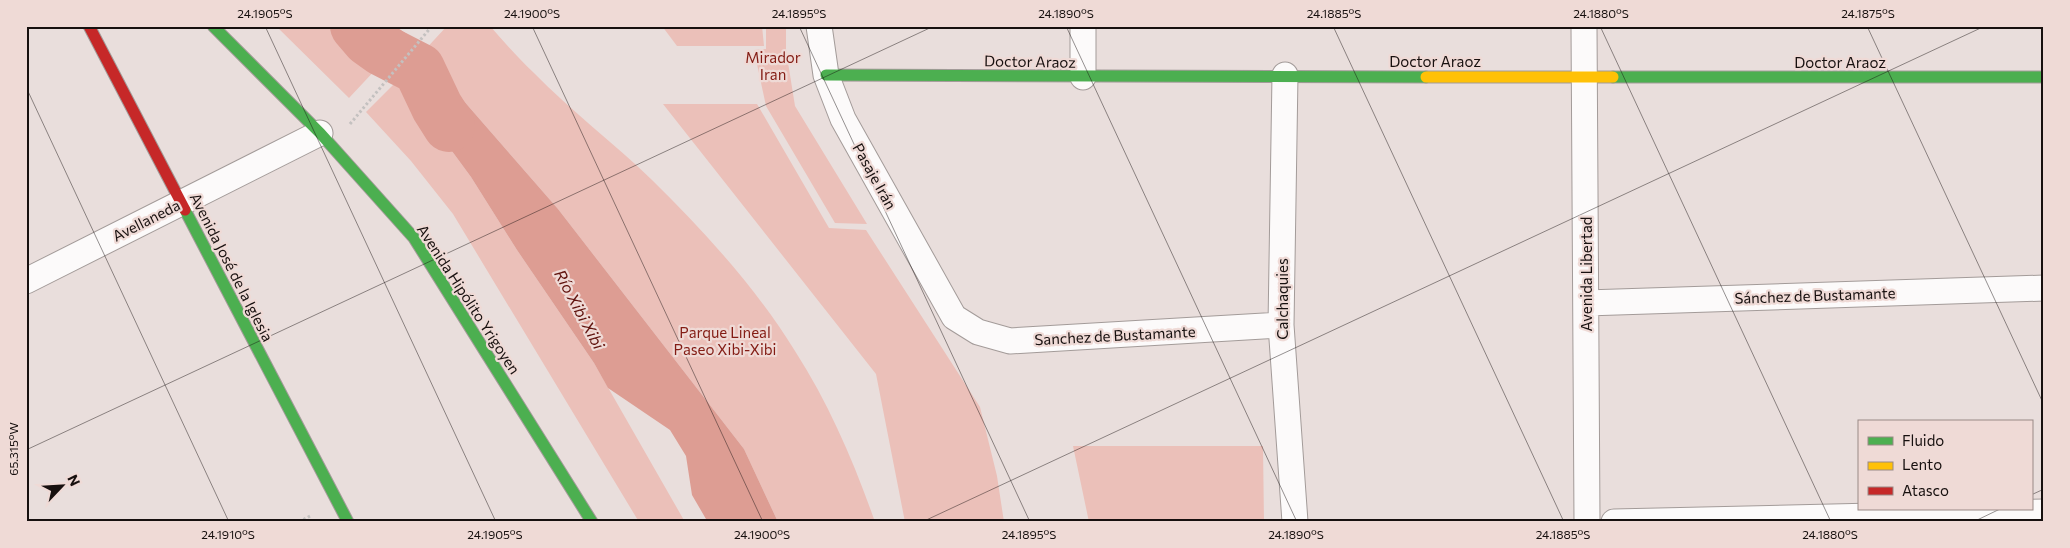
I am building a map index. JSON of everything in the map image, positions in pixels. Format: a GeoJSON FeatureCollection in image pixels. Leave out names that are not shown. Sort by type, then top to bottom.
{"type":"FeatureCollection","features":[{"type":"Feature","properties":{"kind":"street","name":"Avenida José de la Iglesia"},"geometry":{"type":"LineString","coordinates":[[88,26],[182,202],[348,522]]}},
{"type":"Feature","properties":{"kind":"street"},"geometry":{"type":"LineString","coordinates":[[98,43],[102,26]]}},
{"type":"Feature","properties":{"kind":"street","name":"Avenida Hipólito Yrigoyen"},"geometry":{"type":"LineString","coordinates":[[213,26],[320,133],[414,238],[592,522]]}},
{"type":"Feature","properties":{"kind":"street","name":"Pasaje Irán"},"geometry":{"type":"LineString","coordinates":[[819,26],[826,74],[843,119],[954,318]]}},
{"type":"Feature","properties":{"kind":"street"},"geometry":{"type":"LineString","coordinates":[[1083,26],[1083,77]]}},
{"type":"Feature","properties":{"kind":"street","name":"Avenida Libertad"},"geometry":{"type":"LineString","coordinates":[[1584,26],[1587,522]]}},
{"type":"Feature","properties":{"kind":"street","name":"Doctor Araoz"},"geometry":{"type":"LineString","coordinates":[[826,74],[1083,77],[1285,75],[2044,77]]}},
{"type":"Feature","properties":{"kind":"street","name":"Calchaquies"},"geometry":{"type":"LineString","coordinates":[[1285,75],[1281,325],[1295,522]]}},
{"type":"Feature","properties":{"kind":"street","name":"Avellaneda"},"geometry":{"type":"LineString","coordinates":[[26,281],[320,133]]}},
{"type":"Feature","properties":{"kind":"street","name":"Sánchez de Bustamante"},"geometry":{"type":"LineString","coordinates":[[1586,303],[2044,288]]}},
{"type":"Feature","properties":{"kind":"street","name":"Sanchez de Bustamante"},"geometry":{"type":"LineString","coordinates":[[954,318],[978,332],[1010,341],[1281,325]]}},
{"type":"Feature","properties":{"kind":"street"},"geometry":{"type":"LineString","coordinates":[[1614,522],[2044,512]]}},
{"type":"Feature","properties":{"kind":"path"},"geometry":{"type":"LineString","coordinates":[[360,112],[432,26]]}},
{"type":"Feature","properties":{"kind":"green space"},"geometry":{"type":"Polygon","coordinates":[[[276,26],[330,26],[378,67],[349,98],[276,26]]]}},
{"type":"Feature","properties":{"kind":"green space","name":"Parque Lineal Paseo Xibi-Xibi"},"geometry":{"type":"Polygon","coordinates":[[[447,26],[490,26],[548,87],[652,180],[691,219],[728,261],[780,328],[819,392],[849,456],[875,522],[778,522],[744,449],[558,209],[422,53],[447,26]]]}},
{"type":"Feature","properties":{"kind":"green space"},"geometry":{"type":"Polygon","coordinates":[[[662,26],[762,26],[764,46],[677,46],[662,26]]]}},
{"type":"Feature","properties":{"kind":"green space","name":"Mirador Iran"},"geometry":{"type":"Polygon","coordinates":[[[766,26],[786,26],[786,50],[795,106],[867,224],[835,223],[766,106],[754,50],[766,49],[766,26]]]}},
{"type":"Feature","properties":{"kind":"green space"},"geometry":{"type":"Polygon","coordinates":[[[399,79],[471,177],[517,250],[594,363],[685,522],[639,522],[453,214],[411,161],[366,112],[399,79]]]}},
{"type":"Feature","properties":{"kind":"green space"},"geometry":{"type":"Polygon","coordinates":[[[663,104],[757,104],[829,228],[866,230],[980,407],[997,476],[1004,522],[905,522],[876,374],[663,104]]]}},
{"type":"Feature","properties":{"kind":"green space"},"geometry":{"type":"Polygon","coordinates":[[[1073,446],[1263,446],[1264,522],[1089,522],[1073,446]]]}},
{"type":"Feature","properties":{"kind":"water"},"geometry":{"type":"Polygon","coordinates":[[[330,26],[395,26],[408,35],[378,67],[330,26]]]}},
{"type":"Feature","properties":{"kind":"water"},"geometry":{"type":"Polygon","coordinates":[[[422,53],[558,209],[744,449],[778,522],[710,522],[706,519],[692,495],[686,456],[670,430],[608,388],[594,363],[517,250],[471,177],[399,79],[422,53]]]}},
{"type":"Feature","properties":{"kind":"waterway","name":"Río Xibi Xibi"},"geometry":{"type":"LineString","coordinates":[[356,26],[368,40],[382,50],[419,69],[437,107],[449,126]]}},
{"type":"Feature","properties":{"kind":"traffic: fast"},"geometry":{"type":"LineString","coordinates":[[213,26],[320,133],[414,238],[592,522]]}},
{"type":"Feature","properties":{"kind":"traffic: fast"},"geometry":{"type":"LineString","coordinates":[[826,75],[1426,77]]}},
{"type":"Feature","properties":{"kind":"traffic: fast"},"geometry":{"type":"LineString","coordinates":[[1613,77],[2044,77]]}},
{"type":"Feature","properties":{"kind":"traffic: fast"},"geometry":{"type":"LineString","coordinates":[[185,210],[348,522]]}},
{"type":"Feature","properties":{"kind":"traffic: slow"},"geometry":{"type":"LineString","coordinates":[[1426,77],[1613,77]]}},
{"type":"Feature","properties":{"kind":"traffic: jam"},"geometry":{"type":"LineString","coordinates":[[89,26],[185,210]]}}]}
